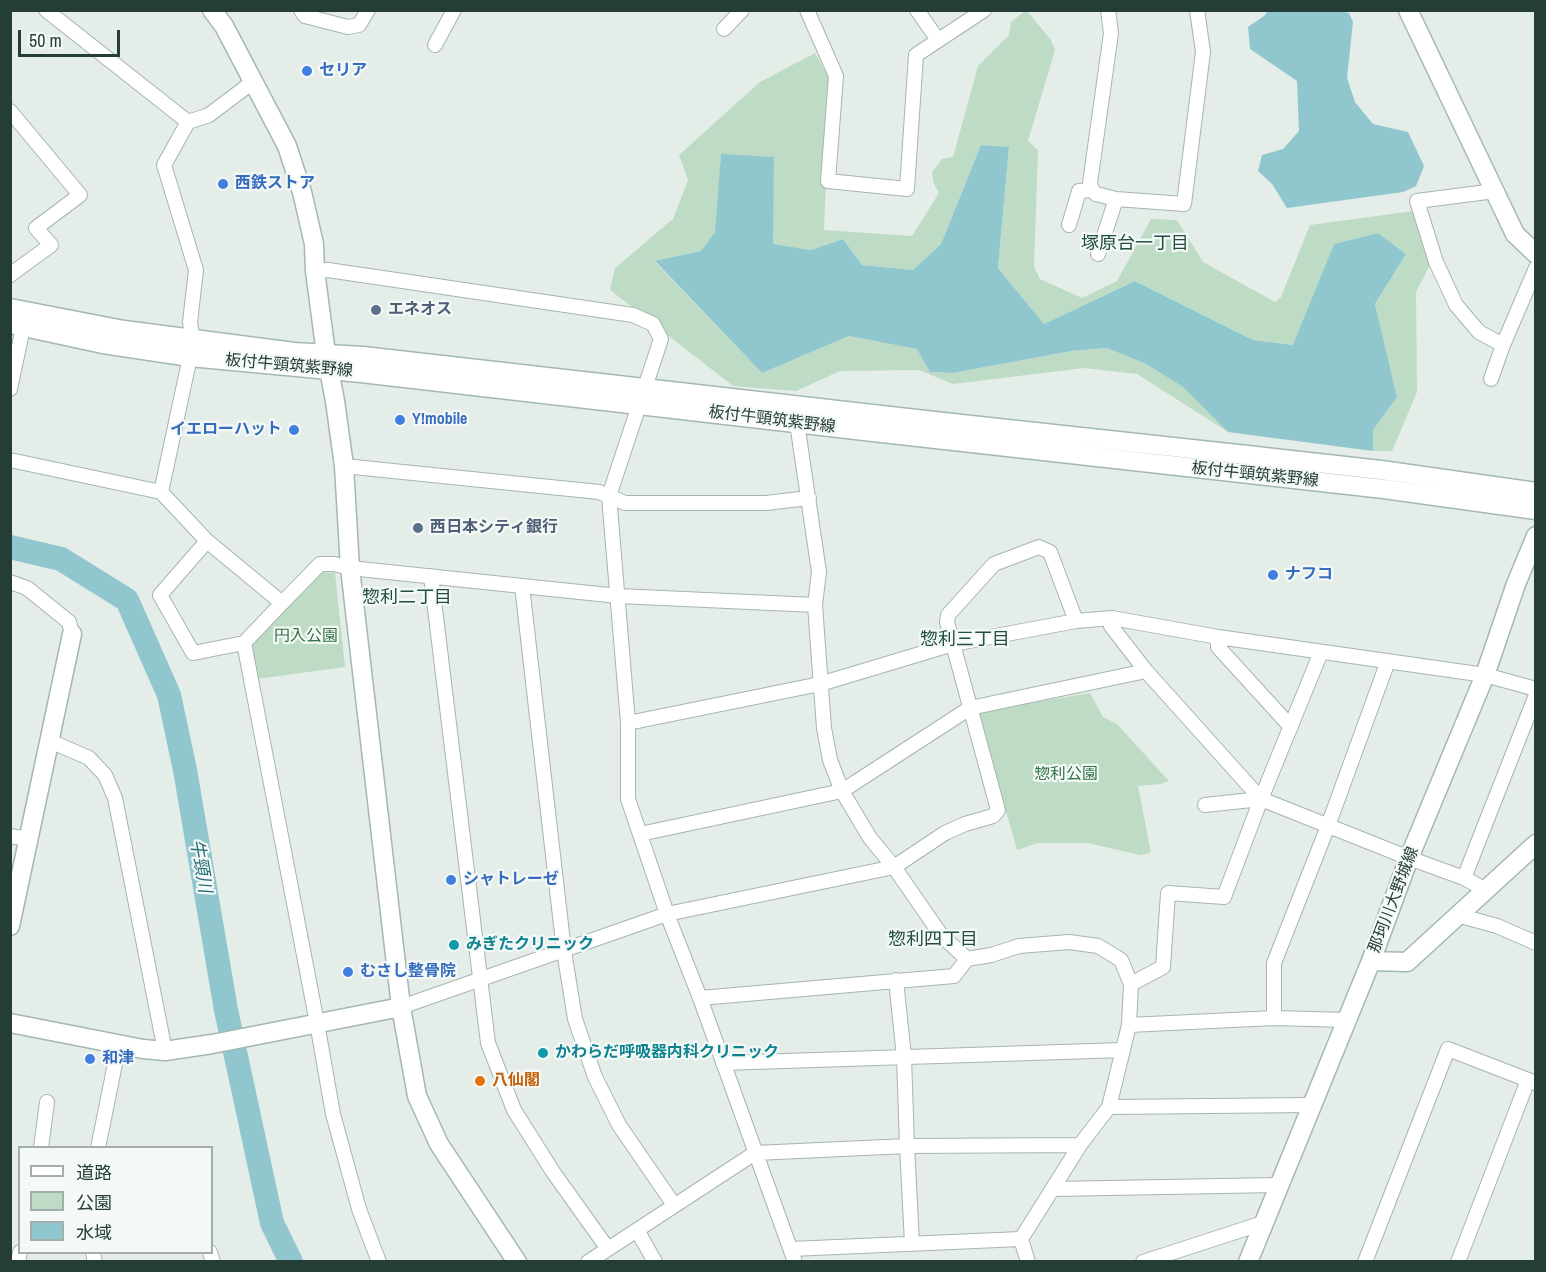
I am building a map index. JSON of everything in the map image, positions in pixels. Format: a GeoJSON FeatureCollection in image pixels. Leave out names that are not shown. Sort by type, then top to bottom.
{"type":"FeatureCollection","features":[{"type":"Feature","properties":{"kind":"main road"},"geometry":{"type":"LineString","coordinates":[[212,10],[224,26],[287,146],[302,192],[314,244],[315,271],[327,361],[344,466],[350,567],[401,1007],[417,1096],[439,1144],[518,1262]]}},
{"type":"Feature","properties":{"kind":"main road"},"geometry":{"type":"LineString","coordinates":[[1408,10],[1515,234],[1536,254]]}},
{"type":"Feature","properties":{"kind":"main road","name":"板付牛頸筑紫野線"},"geometry":{"type":"LineString","coordinates":[[18,318],[124,330],[191,348],[1381,470],[1536,492]]}},
{"type":"Feature","properties":{"kind":"main road","name":"板付牛頸筑紫野線"},"geometry":{"type":"LineString","coordinates":[[642,396],[797,423],[1384,489],[1536,510]]}},
{"type":"Feature","properties":{"kind":"main road","name":"那珂川大野城線"},"geometry":{"type":"LineString","coordinates":[[1248,1262],[1371,961],[1409,858],[1485,675],[1516,584],[1536,536]]}},
{"type":"Feature","properties":{"kind":"main road"},"geometry":{"type":"LineString","coordinates":[[10,926],[19,837],[50,741],[72,634]]}},
{"type":"Feature","properties":{"kind":"main road"},"geometry":{"type":"LineString","coordinates":[[1371,961],[1407,962],[1536,844]]}},
{"type":"Feature","properties":{"kind":"main road"},"geometry":{"type":"LineString","coordinates":[[10,1023],[165,1051],[401,1007]]}},
{"type":"Feature","properties":{"kind":"street"},"geometry":{"type":"LineString","coordinates":[[46,10],[188,122]]}},
{"type":"Feature","properties":{"kind":"street"},"geometry":{"type":"LineString","coordinates":[[301,10],[305,16],[348,27],[359,25],[368,10]]}},
{"type":"Feature","properties":{"kind":"street"},"geometry":{"type":"LineString","coordinates":[[435,45],[454,10]]}},
{"type":"Feature","properties":{"kind":"street"},"geometry":{"type":"LineString","coordinates":[[724,29],[742,10]]}},
{"type":"Feature","properties":{"kind":"street"},"geometry":{"type":"LineString","coordinates":[[807,10],[836,76],[828,182],[907,189],[916,54],[984,10]]}},
{"type":"Feature","properties":{"kind":"street"},"geometry":{"type":"LineString","coordinates":[[917,10],[938,40]]}},
{"type":"Feature","properties":{"kind":"street"},"geometry":{"type":"LineString","coordinates":[[1108,10],[1112,33],[1090,183],[1092,190],[1096,194],[1116,199],[1184,204],[1203,52],[1197,10]]}},
{"type":"Feature","properties":{"kind":"street"},"geometry":{"type":"LineString","coordinates":[[161,492],[191,348],[190,322],[196,270],[164,165],[188,122],[208,116],[254,81]]}},
{"type":"Feature","properties":{"kind":"street"},"geometry":{"type":"LineString","coordinates":[[10,111],[80,195],[36,228],[51,245],[10,275]]}},
{"type":"Feature","properties":{"kind":"street"},"geometry":{"type":"LineString","coordinates":[[1069,225],[1079,191],[1092,190]]}},
{"type":"Feature","properties":{"kind":"street"},"geometry":{"type":"LineString","coordinates":[[1495,191],[1417,201],[1436,262],[1456,305],[1479,332],[1503,345]]}},
{"type":"Feature","properties":{"kind":"street"},"geometry":{"type":"LineString","coordinates":[[1098,254],[1116,199]]}},
{"type":"Feature","properties":{"kind":"street"},"geometry":{"type":"LineString","coordinates":[[1491,379],[1536,268]]}},
{"type":"Feature","properties":{"kind":"street"},"geometry":{"type":"LineString","coordinates":[[315,271],[328,270],[633,315],[653,324],[661,339],[609,496],[627,723],[628,799],[667,914],[700,998],[793,1255],[912,1243],[1021,1239]]}},
{"type":"Feature","properties":{"kind":"street"},"geometry":{"type":"LineString","coordinates":[[10,389],[18,318]]}},
{"type":"Feature","properties":{"kind":"street"},"geometry":{"type":"LineString","coordinates":[[797,423],[819,572],[815,605],[824,728],[830,760],[842,791],[870,838],[894,867],[940,935],[967,959]]}},
{"type":"Feature","properties":{"kind":"street"},"geometry":{"type":"LineString","coordinates":[[10,460],[161,492],[207,542],[282,603]]}},
{"type":"Feature","properties":{"kind":"street"},"geometry":{"type":"LineString","coordinates":[[344,466],[599,492],[625,503],[766,503],[809,498]]}},
{"type":"Feature","properties":{"kind":"street"},"geometry":{"type":"LineString","coordinates":[[207,542],[160,595],[193,653],[243,643],[320,564],[618,596],[815,605]]}},
{"type":"Feature","properties":{"kind":"street"},"geometry":{"type":"LineString","coordinates":[[401,1007],[667,914],[894,867],[945,833],[965,824],[993,816],[998,810],[946,622],[948,615],[994,564],[1039,547],[1050,552],[1076,621]]}},
{"type":"Feature","properties":{"kind":"street"},"geometry":{"type":"LineString","coordinates":[[431,576],[488,1043],[514,1110],[553,1172],[608,1249]]}},
{"type":"Feature","properties":{"kind":"street"},"geometry":{"type":"LineString","coordinates":[[10,582],[27,588],[69,622],[72,634]]}},
{"type":"Feature","properties":{"kind":"street"},"geometry":{"type":"LineString","coordinates":[[522,586],[564,951],[575,1019],[595,1077],[620,1125],[674,1205]]}},
{"type":"Feature","properties":{"kind":"street"},"geometry":{"type":"LineString","coordinates":[[627,723],[820,684],[953,644],[1076,621],[1113,618],[1218,637],[1485,675],[1536,689]]}},
{"type":"Feature","properties":{"kind":"street"},"geometry":{"type":"LineString","coordinates":[[1113,618],[1111,626],[1146,671],[1261,799],[1464,878],[1486,890]]}},
{"type":"Feature","properties":{"kind":"street"},"geometry":{"type":"LineString","coordinates":[[1218,637],[1218,647],[1291,727]]}},
{"type":"Feature","properties":{"kind":"street"},"geometry":{"type":"LineString","coordinates":[[243,643],[333,1113],[359,1209],[379,1262]]}},
{"type":"Feature","properties":{"kind":"street"},"geometry":{"type":"LineString","coordinates":[[1131,984],[1163,967],[1168,894],[1224,897],[1321,652]]}},
{"type":"Feature","properties":{"kind":"street"},"geometry":{"type":"LineString","coordinates":[[1274,1018],[1274,963],[1328,826],[1388,661]]}},
{"type":"Feature","properties":{"kind":"street"},"geometry":{"type":"LineString","coordinates":[[640,834],[842,791],[970,708],[1146,671]]}},
{"type":"Feature","properties":{"kind":"street"},"geometry":{"type":"LineString","coordinates":[[1464,878],[1536,695]]}},
{"type":"Feature","properties":{"kind":"street"},"geometry":{"type":"LineString","coordinates":[[50,741],[89,758],[105,775],[115,798],[165,1051]]}},
{"type":"Feature","properties":{"kind":"street"},"geometry":{"type":"LineString","coordinates":[[1205,805],[1261,799]]}},
{"type":"Feature","properties":{"kind":"street"},"geometry":{"type":"LineString","coordinates":[[1457,915],[1497,926],[1536,943]]}},
{"type":"Feature","properties":{"kind":"street"},"geometry":{"type":"LineString","coordinates":[[700,998],[954,976],[967,959],[991,955],[1019,946],[1069,942],[1098,946],[1121,960],[1131,984],[1129,1025],[1109,1107],[1080,1145],[1021,1239],[1028,1262]]}},
{"type":"Feature","properties":{"kind":"street"},"geometry":{"type":"LineString","coordinates":[[896,981],[904,1057],[912,1243]]}},
{"type":"Feature","properties":{"kind":"street"},"geometry":{"type":"LineString","coordinates":[[1129,1025],[1274,1018],[1347,1020]]}},
{"type":"Feature","properties":{"kind":"street"},"geometry":{"type":"LineString","coordinates":[[98,1146],[118,1044]]}},
{"type":"Feature","properties":{"kind":"street"},"geometry":{"type":"LineString","coordinates":[[1371,1260],[1448,1049],[1532,1082],[1458,1262]]}},
{"type":"Feature","properties":{"kind":"street"},"geometry":{"type":"LineString","coordinates":[[723,1063],[1123,1050]]}},
{"type":"Feature","properties":{"kind":"street"},"geometry":{"type":"LineString","coordinates":[[41,1146],[47,1102]]}},
{"type":"Feature","properties":{"kind":"street"},"geometry":{"type":"LineString","coordinates":[[1109,1107],[1311,1105]]}},
{"type":"Feature","properties":{"kind":"street"},"geometry":{"type":"LineString","coordinates":[[588,1262],[755,1153],[907,1146],[1080,1145]]}},
{"type":"Feature","properties":{"kind":"street"},"geometry":{"type":"LineString","coordinates":[[1052,1189],[1278,1185]]}},
{"type":"Feature","properties":{"kind":"street"},"geometry":{"type":"LineString","coordinates":[[1143,1262],[1263,1223]]}},
{"type":"Feature","properties":{"kind":"street"},"geometry":{"type":"LineString","coordinates":[[637,1230],[655,1262]]}},
{"type":"Feature","properties":{"kind":"green space"},"geometry":{"type":"Polygon","coordinates":[[[1026,10],[1051,40],[1055,50],[1028,141],[1038,150],[1034,267],[1040,279],[1082,298],[1117,281],[1151,219],[1177,220],[1203,262],[1275,302],[1281,297],[1310,225],[1414,211],[1430,265],[1416,292],[1417,392],[1392,451],[1373,451],[1373,430],[1397,397],[1375,304],[1406,254],[1378,233],[1334,244],[1294,345],[1253,340],[1135,281],[1044,324],[998,268],[1009,147],[981,145],[941,244],[913,270],[862,265],[843,239],[811,250],[772,244],[774,157],[721,155],[716,232],[701,251],[655,262],[762,373],[849,336],[918,349],[930,372],[953,373],[1071,351],[1107,348],[1146,364],[1183,387],[1228,432],[1137,374],[1084,368],[953,384],[919,370],[840,371],[796,391],[733,386],[610,290],[615,268],[673,219],[688,180],[679,155],[760,82],[815,53],[830,80],[824,230],[912,236],[939,193],[934,184],[932,172],[942,159],[953,157],[978,66],[1009,35],[1011,22],[1026,10]]]}},
{"type":"Feature","properties":{"kind":"green space","name":"円入公園"},"geometry":{"type":"Polygon","coordinates":[[[320,572],[335,573],[345,667],[257,679],[251,645],[320,572]]]}},
{"type":"Feature","properties":{"kind":"green space","name":"惣利公園"},"geometry":{"type":"Polygon","coordinates":[[[1090,693],[1103,717],[1117,724],[1169,781],[1138,786],[1151,853],[1140,855],[1088,843],[1038,843],[1017,850],[979,716],[983,711],[1090,693]]]}},
{"type":"Feature","properties":{"kind":"water"},"geometry":{"type":"Polygon","coordinates":[[[1334,10],[1349,13],[1353,22],[1347,78],[1355,102],[1373,124],[1408,132],[1424,166],[1416,186],[1403,192],[1287,208],[1272,184],[1258,171],[1262,155],[1283,149],[1299,131],[1297,81],[1250,49],[1248,27],[1268,11],[1334,10]]]}},
{"type":"Feature","properties":{"kind":"water"},"geometry":{"type":"Polygon","coordinates":[[[981,145],[1009,147],[998,268],[1044,324],[1135,281],[1253,340],[1293,345],[1334,244],[1378,233],[1406,254],[1375,304],[1397,397],[1373,430],[1373,451],[1228,432],[1183,387],[1146,364],[1107,348],[1071,351],[953,373],[930,372],[917,349],[849,336],[762,373],[655,261],[701,251],[715,232],[721,154],[774,157],[773,244],[811,250],[843,239],[862,265],[913,270],[941,244],[981,145]]]}},
{"type":"Feature","properties":{"kind":"waterway","name":"牛頸川"},"geometry":{"type":"LineString","coordinates":[[10,547],[61,559],[127,600],[169,695],[185,770],[226,1010],[272,1223],[291,1262]]}},
{"type":"Feature","properties":{"kind":"place","name":"セリア"},"geometry":{"type":"Point","coordinates":[307,71]}},
{"type":"Feature","properties":{"kind":"place","name":"西鉄ストア"},"geometry":{"type":"Point","coordinates":[223,184]}},
{"type":"Feature","properties":{"kind":"place","name":"エネオス"},"geometry":{"type":"Point","coordinates":[376,310]}},
{"type":"Feature","properties":{"kind":"place","name":"Y!mobile"},"geometry":{"type":"Point","coordinates":[400,420]}},
{"type":"Feature","properties":{"kind":"place","name":"イエローハット"},"geometry":{"type":"Point","coordinates":[294,430]}},
{"type":"Feature","properties":{"kind":"place","name":"西日本シティ銀行"},"geometry":{"type":"Point","coordinates":[418,528]}},
{"type":"Feature","properties":{"kind":"place","name":"ナフコ"},"geometry":{"type":"Point","coordinates":[1273,575]}},
{"type":"Feature","properties":{"kind":"place","name":"シャトレーゼ"},"geometry":{"type":"Point","coordinates":[451,880]}},
{"type":"Feature","properties":{"kind":"place","name":"みぎたクリニック"},"geometry":{"type":"Point","coordinates":[454,945]}},
{"type":"Feature","properties":{"kind":"place","name":"むさし整骨院"},"geometry":{"type":"Point","coordinates":[348,972]}},
{"type":"Feature","properties":{"kind":"place","name":"かわらだ呼吸器内科クリニック"},"geometry":{"type":"Point","coordinates":[543,1053]}},
{"type":"Feature","properties":{"kind":"place","name":"和津"},"geometry":{"type":"Point","coordinates":[90,1059]}},
{"type":"Feature","properties":{"kind":"place","name":"八仙閣"},"geometry":{"type":"Point","coordinates":[480,1081]}},
{"type":"Feature","properties":{"kind":"district","name":"塚原台一丁目"},"geometry":{"type":"Point","coordinates":[1135,244]}},
{"type":"Feature","properties":{"kind":"district","name":"惣利二丁目"},"geometry":{"type":"Point","coordinates":[407,598]}},
{"type":"Feature","properties":{"kind":"district","name":"惣利三丁目"},"geometry":{"type":"Point","coordinates":[965,640]}},
{"type":"Feature","properties":{"kind":"district","name":"惣利四丁目"},"geometry":{"type":"Point","coordinates":[933,940]}}]}
